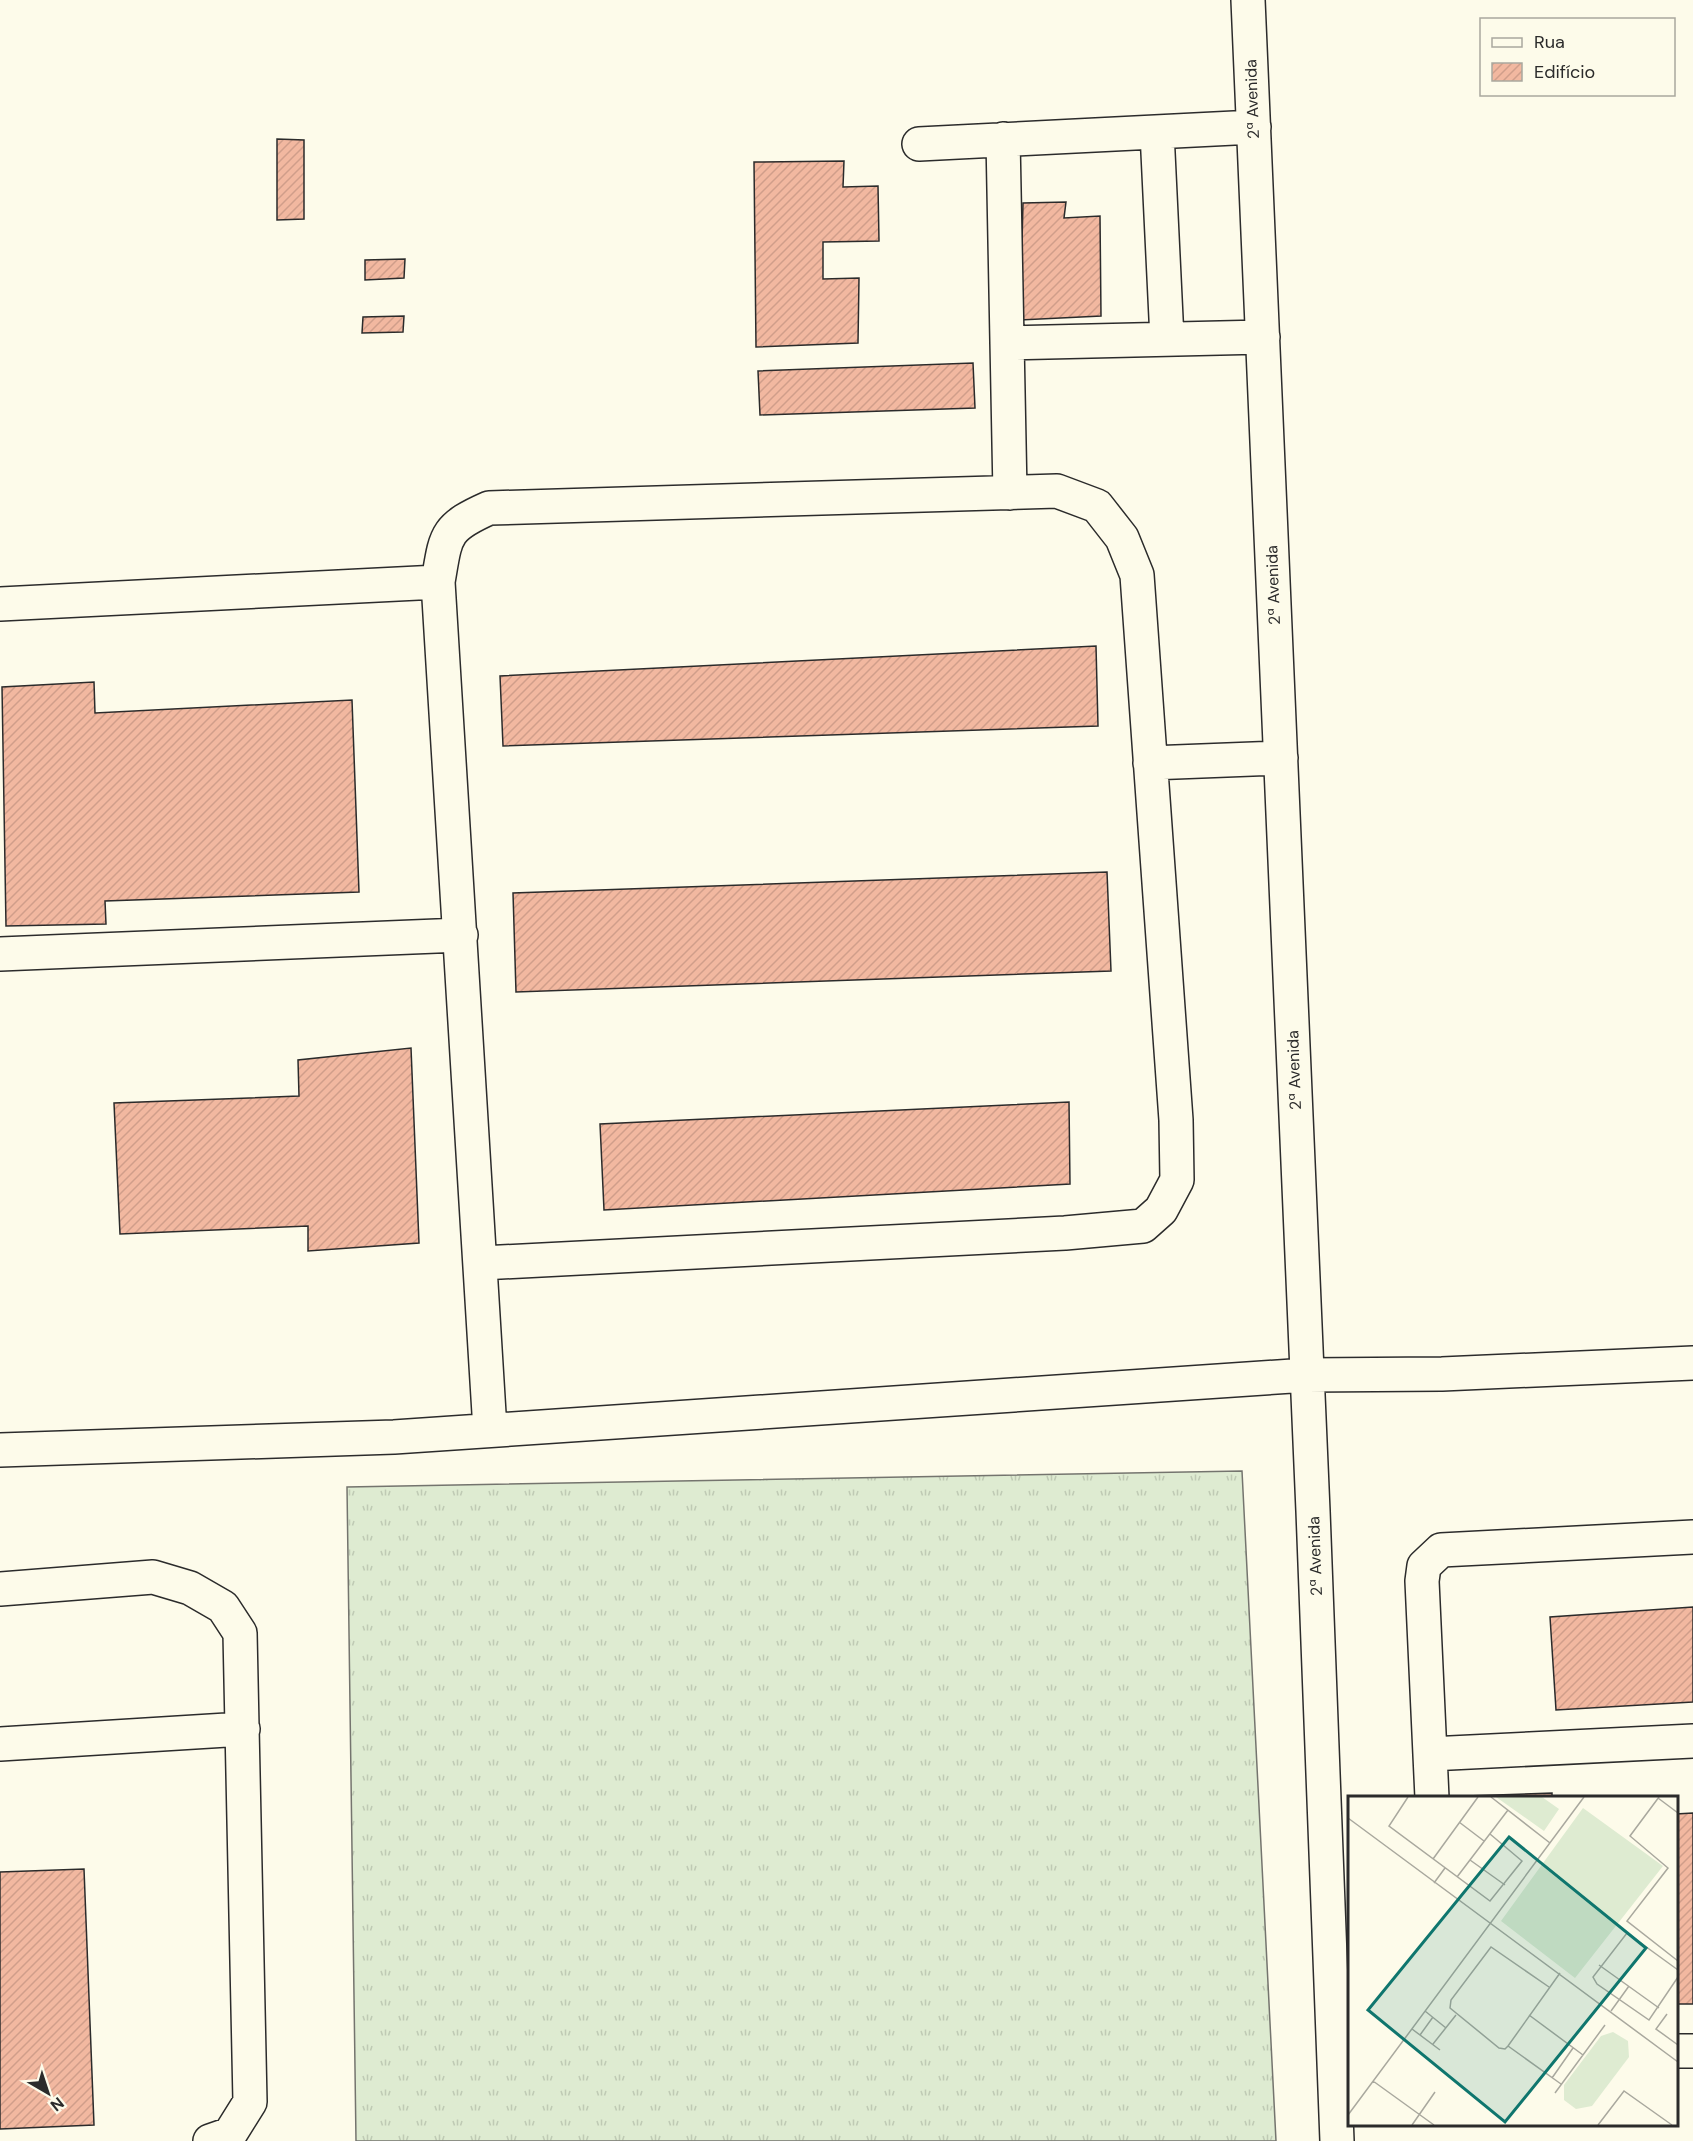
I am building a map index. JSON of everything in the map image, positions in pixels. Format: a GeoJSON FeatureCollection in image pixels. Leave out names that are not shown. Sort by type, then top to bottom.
{"type":"FeatureCollection","features":[{"type":"Feature","properties":{"kind":"street","name":"2ª Avenida"},"geometry":{"type":"LineString","coordinates":[[1248,0],[1307,1375],[1337,2141]]}},
{"type":"Feature","properties":{"kind":"street"},"geometry":{"type":"LineString","coordinates":[[919,144],[1254,127]]}},
{"type":"Feature","properties":{"kind":"street"},"geometry":{"type":"LineString","coordinates":[[1156,132],[1167,339]]}},
{"type":"Feature","properties":{"kind":"street"},"geometry":{"type":"LineString","coordinates":[[1003,139],[1010,493]]}},
{"type":"Feature","properties":{"kind":"street"},"geometry":{"type":"LineString","coordinates":[[1006,343],[1263,337]]}},
{"type":"Feature","properties":{"kind":"street"},"geometry":{"type":"LineString","coordinates":[[482,1263],[1065,1233],[1143,1226],[1161,1210],[1177,1180],[1176,1120],[1137,575],[1122,538],[1097,506],[1057,491],[489,508],[459,521],[445,541],[438,582],[482,1263],[490,1430]]}},
{"type":"Feature","properties":{"kind":"street"},"geometry":{"type":"LineString","coordinates":[[0,604],[438,582]]}},
{"type":"Feature","properties":{"kind":"street"},"geometry":{"type":"LineString","coordinates":[[1150,763],[1281,758]]}},
{"type":"Feature","properties":{"kind":"street"},"geometry":{"type":"LineString","coordinates":[[0,954],[461,935]]}},
{"type":"Feature","properties":{"kind":"street"},"geometry":{"type":"LineString","coordinates":[[0,1450],[394,1437],[1307,1375],[1442,1374],[1693,1363]]}},
{"type":"Feature","properties":{"kind":"street"},"geometry":{"type":"LineString","coordinates":[[1432,1796],[1422,1581],[1424,1566],[1441,1550],[1693,1537]]}},
{"type":"Feature","properties":{"kind":"street"},"geometry":{"type":"LineString","coordinates":[[0,1589],[153,1577],[190,1588],[223,1606],[240,1633],[250,2102],[230,2134],[210,2141]]}},
{"type":"Feature","properties":{"kind":"street"},"geometry":{"type":"LineString","coordinates":[[0,1744],[243,1729]]}},
{"type":"Feature","properties":{"kind":"street"},"geometry":{"type":"LineString","coordinates":[[1430,1754],[1693,1741]]}},
{"type":"Feature","properties":{"kind":"green space"},"geometry":{"type":"Polygon","coordinates":[[[1242,1471],[1276,2141],[356,2141],[347,1487],[1242,1471]]]}},
{"type":"Feature","properties":{"kind":"building"},"geometry":{"type":"Polygon","coordinates":[[[277,139],[304,140],[304,219],[277,220],[277,139]]]}},
{"type":"Feature","properties":{"kind":"building"},"geometry":{"type":"Polygon","coordinates":[[[844,161],[843,187],[878,186],[879,241],[823,242],[823,279],[859,278],[858,343],[756,347],[754,162],[844,161]]]}},
{"type":"Feature","properties":{"kind":"building"},"geometry":{"type":"Polygon","coordinates":[[[1066,202],[1064,218],[1100,216],[1101,316],[1020,320],[1023,203],[1066,202]]]}},
{"type":"Feature","properties":{"kind":"building"},"geometry":{"type":"Polygon","coordinates":[[[405,259],[404,278],[365,280],[365,260],[405,259]]]}},
{"type":"Feature","properties":{"kind":"building"},"geometry":{"type":"Polygon","coordinates":[[[404,316],[403,332],[362,333],[363,317],[404,316]]]}},
{"type":"Feature","properties":{"kind":"building"},"geometry":{"type":"Polygon","coordinates":[[[973,363],[975,408],[760,415],[758,371],[973,363]]]}},
{"type":"Feature","properties":{"kind":"building"},"geometry":{"type":"Polygon","coordinates":[[[1096,646],[1098,726],[503,746],[500,676],[1096,646]]]}},
{"type":"Feature","properties":{"kind":"building"},"geometry":{"type":"Polygon","coordinates":[[[94,682],[95,713],[352,700],[359,892],[105,901],[106,924],[6,926],[2,687],[94,682]]]}},
{"type":"Feature","properties":{"kind":"building"},"geometry":{"type":"Polygon","coordinates":[[[1107,872],[1111,971],[516,992],[513,893],[1107,872]]]}},
{"type":"Feature","properties":{"kind":"building"},"geometry":{"type":"Polygon","coordinates":[[[411,1048],[419,1243],[308,1251],[308,1226],[120,1234],[114,1103],[299,1096],[298,1060],[411,1048]]]}},
{"type":"Feature","properties":{"kind":"building"},"geometry":{"type":"Polygon","coordinates":[[[1069,1102],[1070,1184],[604,1210],[600,1124],[1069,1102]]]}},
{"type":"Feature","properties":{"kind":"building"},"geometry":{"type":"Polygon","coordinates":[[[1693,1607],[1693,1702],[1556,1710],[1550,1617],[1693,1607]]]}},
{"type":"Feature","properties":{"kind":"building"},"geometry":{"type":"Polygon","coordinates":[[[1552,1793],[1552,1796],[1466,1796],[1552,1793]]]}},
{"type":"Feature","properties":{"kind":"building"},"geometry":{"type":"Polygon","coordinates":[[[1693,1813],[1693,2004],[1678,2004],[1678,1814],[1693,1813]]]}},
{"type":"Feature","properties":{"kind":"building"},"geometry":{"type":"Polygon","coordinates":[[[84,1869],[94,2125],[0,2129],[0,1872],[84,1869]]]}}]}
